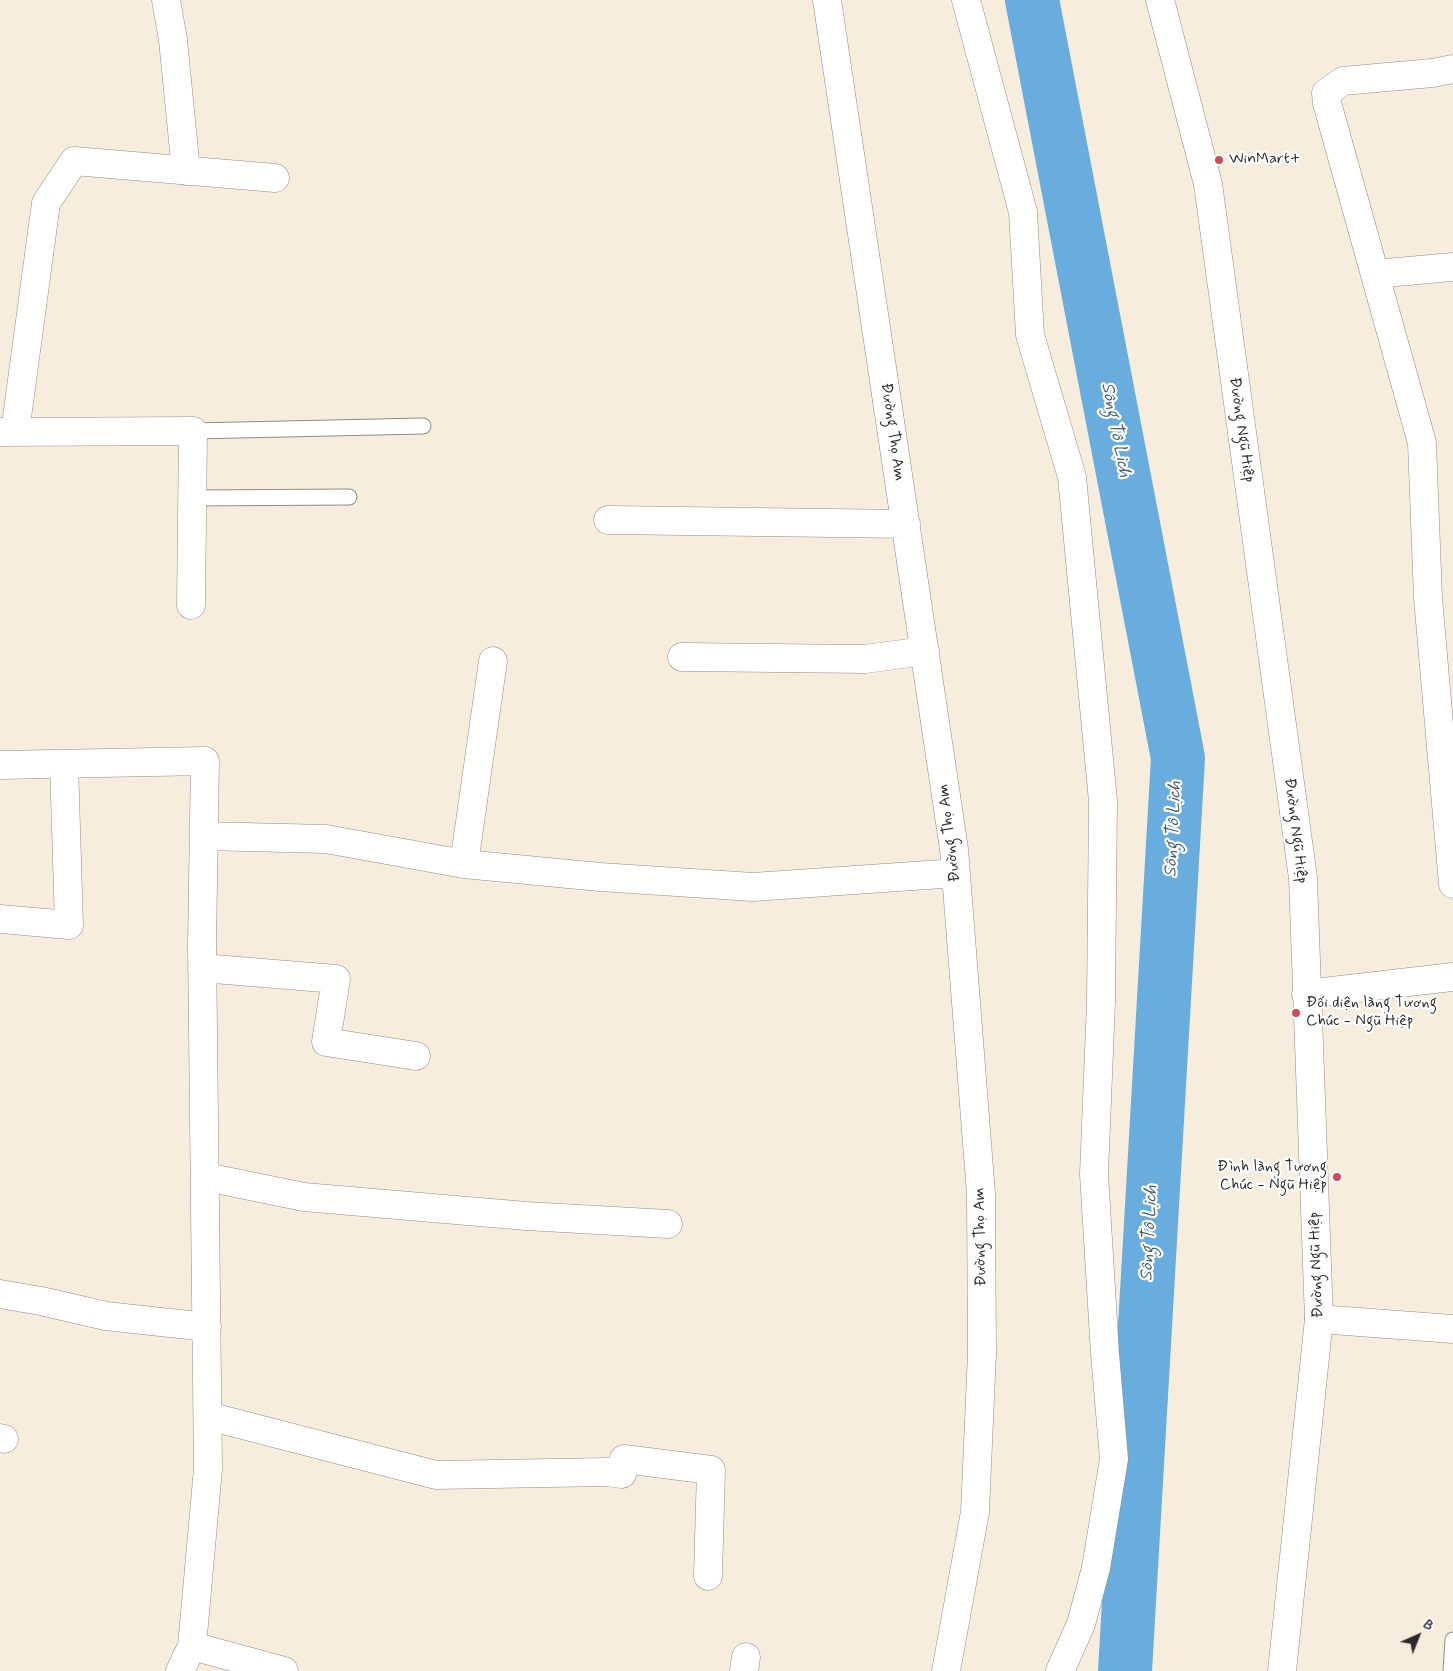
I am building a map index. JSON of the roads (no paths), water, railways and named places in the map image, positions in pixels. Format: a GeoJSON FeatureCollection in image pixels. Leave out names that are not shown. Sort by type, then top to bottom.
{"type":"FeatureCollection","features":[{"type":"Feature","properties":{"kind":"street"},"geometry":{"type":"LineString","coordinates":[[166,0],[173,40],[186,171]]}},
{"type":"Feature","properties":{"kind":"street","name":"Đường Thọ Am"},"geometry":{"type":"LineString","coordinates":[[827,0],[954,849],[981,1194],[982,1353],[975,1512],[946,1671]]}},
{"type":"Feature","properties":{"kind":"street"},"geometry":{"type":"LineString","coordinates":[[966,0],[1023,212],[1030,335],[1072,477],[1103,801],[1102,1002],[1094,1174],[1105,1354],[1114,1459],[1096,1568],[1081,1624],[1060,1671]]}},
{"type":"Feature","properties":{"kind":"street","name":"Đường Ngũ Hiệp"},"geometry":{"type":"LineString","coordinates":[[1160,0],[1208,184],[1303,878],[1320,1320],[1282,1671]]}},
{"type":"Feature","properties":{"kind":"street"},"geometry":{"type":"LineString","coordinates":[[1453,69],[1432,73],[1343,81],[1326,93],[1327,103],[1422,443],[1428,598],[1446,742],[1453,884]]}},
{"type":"Feature","properties":{"kind":"street"},"geometry":{"type":"LineString","coordinates":[[191,605],[193,431],[7,432],[46,204],[74,161],[275,178]]}},
{"type":"Feature","properties":{"kind":"street"},"geometry":{"type":"LineString","coordinates":[[1375,274],[1453,267]]}},
{"type":"Feature","properties":{"kind":"street"},"geometry":{"type":"LineString","coordinates":[[608,520],[906,524]]}},
{"type":"Feature","properties":{"kind":"street"},"geometry":{"type":"LineString","coordinates":[[682,657],[865,659],[925,651]]}},
{"type":"Feature","properties":{"kind":"street"},"geometry":{"type":"LineString","coordinates":[[464,864],[493,661]]}},
{"type":"Feature","properties":{"kind":"street"},"geometry":{"type":"LineString","coordinates":[[0,764],[205,761],[202,968],[208,1469],[192,1646],[180,1671]]}},
{"type":"Feature","properties":{"kind":"street"},"geometry":{"type":"LineString","coordinates":[[0,919],[69,925],[64,764]]}},
{"type":"Feature","properties":{"kind":"street"},"geometry":{"type":"LineString","coordinates":[[204,836],[326,839],[464,864],[600,877],[753,887],[942,874],[956,877]]}},
{"type":"Feature","properties":{"kind":"street"},"geometry":{"type":"LineString","coordinates":[[202,968],[336,979],[326,1042],[416,1056]]}},
{"type":"Feature","properties":{"kind":"street"},"geometry":{"type":"LineString","coordinates":[[1306,994],[1453,977]]}},
{"type":"Feature","properties":{"kind":"street"},"geometry":{"type":"LineString","coordinates":[[206,1177],[304,1197],[526,1216],[668,1224]]}},
{"type":"Feature","properties":{"kind":"street"},"geometry":{"type":"LineString","coordinates":[[0,1294],[106,1316],[207,1327]]}},
{"type":"Feature","properties":{"kind":"street"},"geometry":{"type":"LineString","coordinates":[[1320,1320],[1453,1328]]}},
{"type":"Feature","properties":{"kind":"street"},"geometry":{"type":"LineString","coordinates":[[208,1416],[436,1474],[607,1472],[622,1474],[624,1459],[711,1470],[708,1576]]}},
{"type":"Feature","properties":{"kind":"street"},"geometry":{"type":"LineString","coordinates":[[192,1646],[284,1671]]}},
{"type":"Feature","properties":{"kind":"lane"},"geometry":{"type":"LineString","coordinates":[[193,431],[423,426]]}},
{"type":"Feature","properties":{"kind":"lane"},"geometry":{"type":"LineString","coordinates":[[192,498],[349,497]]}},
{"type":"Feature","properties":{"kind":"lane"},"geometry":{"type":"LineString","coordinates":[[1451,1671],[1453,1640]]}},
{"type":"Feature","properties":{"kind":"waterway","name":"Sông Tô Lịch"},"geometry":{"type":"LineString","coordinates":[[1032,0],[1178,758],[1125,1671]]}},
{"type":"Feature","properties":{"kind":"place","name":"WinMart+"},"geometry":{"type":"Point","coordinates":[1219,160]}},
{"type":"Feature","properties":{"kind":"place","name":"Đối diện làng Tương Chúc - Ngũ Hiệp"},"geometry":{"type":"Point","coordinates":[1296,1013]}},
{"type":"Feature","properties":{"kind":"place","name":"Đình làng Tương Chúc - Ngũ Hiệp"},"geometry":{"type":"Point","coordinates":[1337,1177]}}]}
